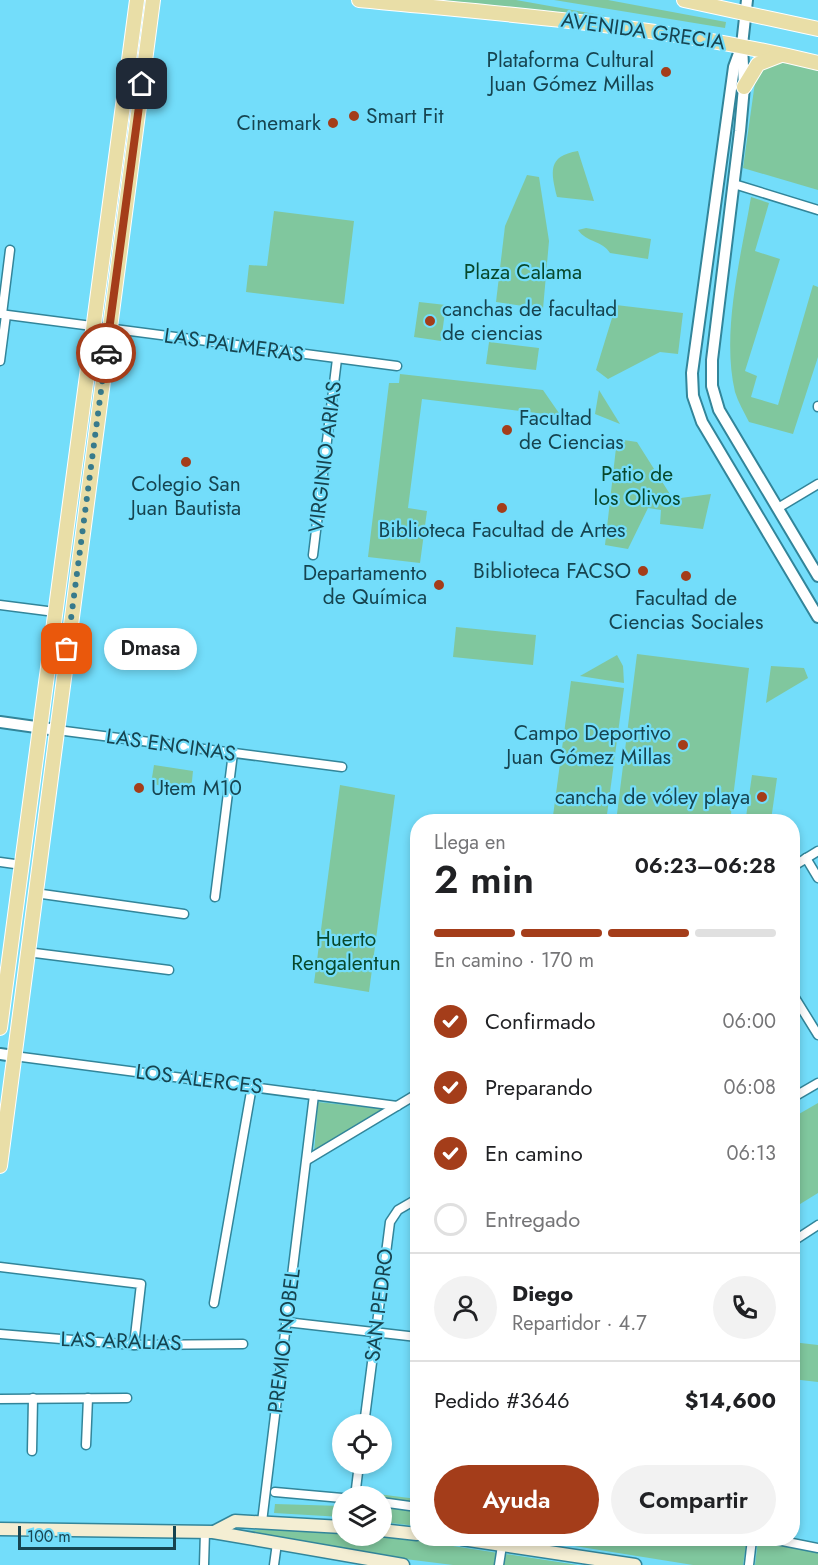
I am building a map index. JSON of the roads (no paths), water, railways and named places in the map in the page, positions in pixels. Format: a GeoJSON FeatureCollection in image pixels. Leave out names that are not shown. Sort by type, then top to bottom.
{"type":"FeatureCollection","features":[{"type":"Feature","properties":{"kind":"main road"},"geometry":{"type":"LineString","coordinates":[[0,1028],[5,960],[22,865],[137,0]]}},
{"type":"Feature","properties":{"kind":"main road"},"geometry":{"type":"LineString","coordinates":[[0,1167],[7,1055],[27,952],[153,0]]}},
{"type":"Feature","properties":{"kind":"main road","name":"AVENIDA GRECIA"},"geometry":{"type":"LineString","coordinates":[[359,0],[641,29],[742,45],[818,63]]}},
{"type":"Feature","properties":{"kind":"main road","name":"AVENIDA GRECIA"},"geometry":{"type":"LineString","coordinates":[[684,0],[746,6],[818,29]]}},
{"type":"Feature","properties":{"kind":"main road"},"geometry":{"type":"LineString","coordinates":[[744,87],[758,64],[783,55]]}},
{"type":"Feature","properties":{"kind":"main road"},"geometry":{"type":"LineString","coordinates":[[209,1532],[235,1521],[332,1526]]}},
{"type":"Feature","properties":{"kind":"main road"},"geometry":{"type":"LineString","coordinates":[[0,1528],[209,1532],[278,1543],[348,1561],[404,1565]]}},
{"type":"Feature","properties":{"kind":"main road"},"geometry":{"type":"LineString","coordinates":[[392,1531],[410,1533]]}},
{"type":"Feature","properties":{"kind":"main road"},"geometry":{"type":"LineString","coordinates":[[525,1546],[635,1565]]}},
{"type":"Feature","properties":{"kind":"street"},"geometry":{"type":"LineString","coordinates":[[746,6],[742,45],[744,87],[712,360],[712,386],[726,424],[818,576]]}},
{"type":"Feature","properties":{"kind":"street"},"geometry":{"type":"LineString","coordinates":[[742,45],[734,68],[718,180],[692,374],[693,396],[702,422],[818,617]]}},
{"type":"Feature","properties":{"kind":"street"},"geometry":{"type":"LineString","coordinates":[[718,180],[818,210]]}},
{"type":"Feature","properties":{"kind":"street"},"geometry":{"type":"LineString","coordinates":[[0,362],[10,250]]}},
{"type":"Feature","properties":{"kind":"street","name":"LAS PALMERAS"},"geometry":{"type":"LineString","coordinates":[[3,314],[397,366]]}},
{"type":"Feature","properties":{"kind":"street","name":"VIRGINIO ARIAS"},"geometry":{"type":"LineString","coordinates":[[313,555],[338,359]]}},
{"type":"Feature","properties":{"kind":"street"},"geometry":{"type":"LineString","coordinates":[[759,519],[818,484]]}},
{"type":"Feature","properties":{"kind":"street"},"geometry":{"type":"LineString","coordinates":[[0,605],[55,612]]}},
{"type":"Feature","properties":{"kind":"street","name":"LAS ENCINAS"},"geometry":{"type":"LineString","coordinates":[[0,722],[342,767]]}},
{"type":"Feature","properties":{"kind":"street"},"geometry":{"type":"LineString","coordinates":[[215,897],[233,753]]}},
{"type":"Feature","properties":{"kind":"street"},"geometry":{"type":"LineString","coordinates":[[800,862],[818,851]]}},
{"type":"Feature","properties":{"kind":"street"},"geometry":{"type":"LineString","coordinates":[[806,858],[818,878]]}},
{"type":"Feature","properties":{"kind":"street"},"geometry":{"type":"LineString","coordinates":[[0,862],[22,865]]}},
{"type":"Feature","properties":{"kind":"street"},"geometry":{"type":"LineString","coordinates":[[35,892],[184,914]]}},
{"type":"Feature","properties":{"kind":"street"},"geometry":{"type":"LineString","coordinates":[[27,952],[170,970]]}},
{"type":"Feature","properties":{"kind":"street"},"geometry":{"type":"LineString","coordinates":[[800,1006],[818,1035]]}},
{"type":"Feature","properties":{"kind":"street","name":"LOS ALERCES"},"geometry":{"type":"LineString","coordinates":[[7,1055],[397,1106]]}},
{"type":"Feature","properties":{"kind":"street"},"geometry":{"type":"LineString","coordinates":[[800,1093],[818,1083]]}},
{"type":"Feature","properties":{"kind":"street"},"geometry":{"type":"LineString","coordinates":[[214,1303],[252,1086]]}},
{"type":"Feature","properties":{"kind":"street","name":"PREMIO NOBEL"},"geometry":{"type":"LineString","coordinates":[[262,1522],[314,1095]]}},
{"type":"Feature","properties":{"kind":"street"},"geometry":{"type":"LineString","coordinates":[[307,1160],[410,1098]]}},
{"type":"Feature","properties":{"kind":"street","name":"SAN PEDRO"},"geometry":{"type":"LineString","coordinates":[[365,1414],[390,1222],[399,1210],[410,1203]]}},
{"type":"Feature","properties":{"kind":"street"},"geometry":{"type":"LineString","coordinates":[[800,1237],[818,1225]]}},
{"type":"Feature","properties":{"kind":"street"},"geometry":{"type":"LineString","coordinates":[[0,1267],[141,1284],[134,1345]]}},
{"type":"Feature","properties":{"kind":"street"},"geometry":{"type":"LineString","coordinates":[[286,1322],[410,1336]]}},
{"type":"Feature","properties":{"kind":"street","name":"LAS ARALIAS"},"geometry":{"type":"LineString","coordinates":[[0,1334],[134,1345],[243,1344]]}},
{"type":"Feature","properties":{"kind":"street"},"geometry":{"type":"LineString","coordinates":[[32,1451],[33,1398]]}},
{"type":"Feature","properties":{"kind":"street"},"geometry":{"type":"LineString","coordinates":[[86,1445],[88,1398]]}},
{"type":"Feature","properties":{"kind":"street"},"geometry":{"type":"LineString","coordinates":[[0,1399],[127,1398]]}},
{"type":"Feature","properties":{"kind":"street"},"geometry":{"type":"LineString","coordinates":[[275,1492],[332,1497]]}},
{"type":"Feature","properties":{"kind":"street"},"geometry":{"type":"LineString","coordinates":[[392,1504],[410,1506]]}},
{"type":"Feature","properties":{"kind":"street"},"geometry":{"type":"LineString","coordinates":[[204,1565],[209,1532]]}},
{"type":"Feature","properties":{"kind":"street"},"geometry":{"type":"LineString","coordinates":[[274,1565],[278,1543]]}},
{"type":"Feature","properties":{"kind":"street"},"geometry":{"type":"LineString","coordinates":[[800,1544],[818,1548]]}},
{"type":"Feature","properties":{"kind":"street"},"geometry":{"type":"LineString","coordinates":[[499,1565],[501,1546]]}},
{"type":"Feature","properties":{"kind":"street"},"geometry":{"type":"LineString","coordinates":[[749,1565],[751,1546]]}},
{"type":"Feature","properties":{"kind":"place","name":"Plataforma Cultural Juan Gómez Millas"},"geometry":{"type":"Point","coordinates":[666,72]}},
{"type":"Feature","properties":{"kind":"place","name":"Smart Fit"},"geometry":{"type":"Point","coordinates":[354,116]}},
{"type":"Feature","properties":{"kind":"place","name":"Cinemark"},"geometry":{"type":"Point","coordinates":[333,123]}},
{"type":"Feature","properties":{"kind":"place","name":"canchas de facultad de ciencias"},"geometry":{"type":"Point","coordinates":[430,321]}},
{"type":"Feature","properties":{"kind":"place","name":"Facultad de Ciencias"},"geometry":{"type":"Point","coordinates":[507,430]}},
{"type":"Feature","properties":{"kind":"place","name":"Colegio San Juan Bautista"},"geometry":{"type":"Point","coordinates":[186,462]}},
{"type":"Feature","properties":{"kind":"place","name":"Biblioteca Facultad de Artes"},"geometry":{"type":"Point","coordinates":[502,508]}},
{"type":"Feature","properties":{"kind":"place","name":"Biblioteca FACSO"},"geometry":{"type":"Point","coordinates":[643,571]}},
{"type":"Feature","properties":{"kind":"place","name":"Facultad de Ciencias Sociales"},"geometry":{"type":"Point","coordinates":[686,576]}},
{"type":"Feature","properties":{"kind":"place","name":"Departamento de Química"},"geometry":{"type":"Point","coordinates":[439,585]}},
{"type":"Feature","properties":{"kind":"place","name":"Dmasa"},"geometry":{"type":"Point","coordinates":[67,649]}},
{"type":"Feature","properties":{"kind":"place","name":"Campo Deportivo Juan Gómez Millas"},"geometry":{"type":"Point","coordinates":[683,745]}},
{"type":"Feature","properties":{"kind":"place","name":"Utem M10"},"geometry":{"type":"Point","coordinates":[139,788]}},
{"type":"Feature","properties":{"kind":"place","name":"cancha de vóley playa"},"geometry":{"type":"Point","coordinates":[762,797]}},
{"type":"Feature","properties":{"kind":"park label","name":"Plaza Calama"},"geometry":{"type":"Point","coordinates":[523,272]}},
{"type":"Feature","properties":{"kind":"park label","name":"Patio de los Olivos"},"geometry":{"type":"Point","coordinates":[637,486]}},
{"type":"Feature","properties":{"kind":"park label","name":"Huerto Rengalentun"},"geometry":{"type":"Point","coordinates":[346,951]}}]}
